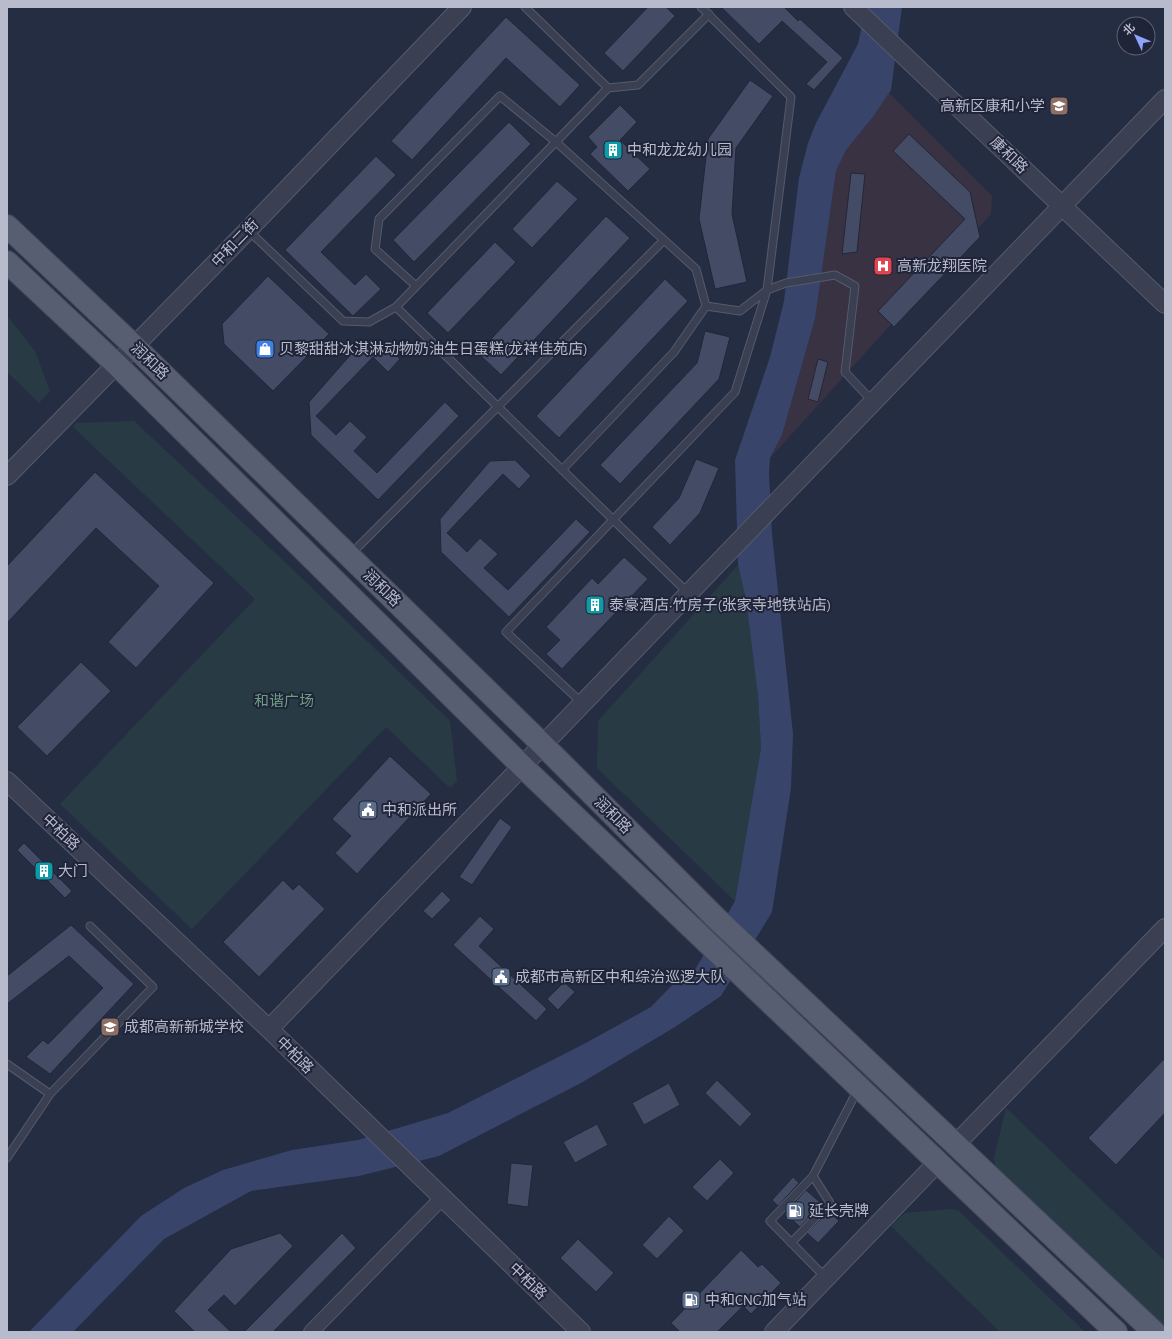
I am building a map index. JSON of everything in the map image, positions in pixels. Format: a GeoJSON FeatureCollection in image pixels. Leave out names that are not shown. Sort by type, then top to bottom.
{"type":"FeatureCollection","features":[{"type":"Feature","properties":{"kind":"main road","name":"润和路"},"geometry":{"type":"LineString","coordinates":[[7,226],[130,342],[543,745],[717,919],[1154,1332]]}},
{"type":"Feature","properties":{"kind":"main road","name":"润和路"},"geometry":{"type":"LineString","coordinates":[[7,262],[112,361],[522,766],[1116,1332]]}},
{"type":"Feature","properties":{"kind":"street","name":"中和二街"},"geometry":{"type":"LineString","coordinates":[[7,476],[112,361],[449,7]]}},
{"type":"Feature","properties":{"kind":"street","name":"中和二街"},"geometry":{"type":"LineString","coordinates":[[130,342],[248,230],[462,7]]}},
{"type":"Feature","properties":{"kind":"street","name":"康和路"},"geometry":{"type":"LineString","coordinates":[[855,9],[1165,304]]}},
{"type":"Feature","properties":{"kind":"street"},"geometry":{"type":"LineString","coordinates":[[269,1029],[1165,99]]}},
{"type":"Feature","properties":{"kind":"street","name":"中和二街"},"geometry":{"type":"LineString","coordinates":[[7,459],[112,361]]}},
{"type":"Feature","properties":{"kind":"street","name":"中柏路"},"geometry":{"type":"LineString","coordinates":[[7,781],[269,1029],[409,1167],[581,1332]]}},
{"type":"Feature","properties":{"kind":"street"},"geometry":{"type":"LineString","coordinates":[[956,1144],[1165,928]]}},
{"type":"Feature","properties":{"kind":"street"},"geometry":{"type":"LineString","coordinates":[[774,1332],[938,1162]]}},
{"type":"Feature","properties":{"kind":"street"},"geometry":{"type":"LineString","coordinates":[[311,1332],[442,1198]]}},
{"type":"Feature","properties":{"kind":"lane"},"geometry":{"type":"LineString","coordinates":[[525,7],[608,88]]}},
{"type":"Feature","properties":{"kind":"lane"},"geometry":{"type":"LineString","coordinates":[[582,704],[506,632],[735,392],[767,290],[791,96],[701,7]]}},
{"type":"Feature","properties":{"kind":"lane"},"geometry":{"type":"LineString","coordinates":[[248,230],[343,321],[369,322],[396,307],[608,88],[638,85],[709,14]]}},
{"type":"Feature","properties":{"kind":"lane"},"geometry":{"type":"LineString","coordinates":[[416,286],[375,249],[379,219],[500,96],[556,142],[696,269],[706,306],[674,352],[562,470]]}},
{"type":"Feature","properties":{"kind":"lane"},"geometry":{"type":"LineString","coordinates":[[349,556],[664,240]]}},
{"type":"Feature","properties":{"kind":"lane"},"geometry":{"type":"LineString","coordinates":[[706,306],[740,311],[767,290],[786,284],[835,276],[856,286],[845,372],[873,402]]}},
{"type":"Feature","properties":{"kind":"lane"},"geometry":{"type":"LineString","coordinates":[[396,307],[688,594]]}},
{"type":"Feature","properties":{"kind":"lane"},"geometry":{"type":"LineString","coordinates":[[8,1154],[50,1094],[154,987],[90,926]]}},
{"type":"Feature","properties":{"kind":"lane"},"geometry":{"type":"LineString","coordinates":[[7,1064],[50,1094]]}},
{"type":"Feature","properties":{"kind":"lane"},"geometry":{"type":"LineString","coordinates":[[826,1278],[770,1221],[812,1176],[859,1087]]}},
{"type":"Feature","properties":{"kind":"lane"},"geometry":{"type":"LineString","coordinates":[[791,1243],[830,1203],[812,1176]]}},
{"type":"Feature","properties":{"kind":"shaded area","name":"高新龙翔医院"},"geometry":{"type":"Polygon","coordinates":[[[889,93],[992,196],[991,214],[770,458],[782,435],[815,319],[836,171],[846,150],[873,117],[889,93]]]}},
{"type":"Feature","properties":{"kind":"green space"},"geometry":{"type":"Polygon","coordinates":[[[7,316],[35,351],[50,391],[39,403],[7,372],[7,316]]]}},
{"type":"Feature","properties":{"kind":"green space","name":"和谐广场"},"geometry":{"type":"Polygon","coordinates":[[[134,421],[287,564],[450,721],[457,781],[450,788],[386,727],[192,929],[60,804],[255,599],[73,427],[76,423],[134,421]]]}},
{"type":"Feature","properties":{"kind":"green space"},"geometry":{"type":"Polygon","coordinates":[[[738,565],[746,600],[758,696],[761,748],[735,901],[597,768],[598,721],[738,565]]]}},
{"type":"Feature","properties":{"kind":"green space"},"geometry":{"type":"Polygon","coordinates":[[[1006,1108],[1165,1261],[1165,1332],[1162,1332],[996,1170],[994,1158],[1006,1108]]]}},
{"type":"Feature","properties":{"kind":"green space"},"geometry":{"type":"Polygon","coordinates":[[[952,1209],[959,1211],[1085,1332],[1000,1332],[891,1226],[905,1213],[952,1209]]]}},
{"type":"Feature","properties":{"kind":"water"},"geometry":{"type":"Polygon","coordinates":[[[866,7],[902,7],[891,90],[873,117],[846,150],[836,171],[815,319],[782,435],[770,458],[769,473],[772,534],[793,734],[791,788],[772,912],[721,996],[675,1027],[581,1083],[439,1156],[359,1176],[251,1191],[164,1239],[73,1332],[29,1332],[141,1216],[184,1188],[223,1170],[292,1150],[358,1140],[448,1113],[582,1045],[651,1007],[680,977],[696,968],[735,901],[761,748],[758,696],[746,600],[738,565],[735,460],[770,357],[784,301],[799,178],[808,143],[816,123],[858,44],[866,7]]]}},
{"type":"Feature","properties":{"kind":"building"},"geometry":{"type":"Polygon","coordinates":[[[648,7],[666,7],[675,16],[623,71],[604,53],[648,7]]]}},
{"type":"Feature","properties":{"kind":"building"},"geometry":{"type":"Polygon","coordinates":[[[721,7],[784,7],[798,21],[800,19],[843,58],[814,90],[806,84],[827,62],[782,21],[759,44],[721,7]]]}},
{"type":"Feature","properties":{"kind":"building"},"geometry":{"type":"Polygon","coordinates":[[[506,17],[580,85],[560,107],[506,58],[412,160],[391,141],[506,17]]]}},
{"type":"Feature","properties":{"kind":"building"},"geometry":{"type":"Polygon","coordinates":[[[750,80],[773,96],[736,148],[732,214],[747,282],[715,289],[699,219],[708,139],[750,80]]]}},
{"type":"Feature","properties":{"kind":"building","name":"中和龙龙幼儿园"},"geometry":{"type":"Polygon","coordinates":[[[620,105],[637,122],[620,140],[650,169],[628,191],[590,154],[597,147],[588,137],[620,105]]]}},
{"type":"Feature","properties":{"kind":"building"},"geometry":{"type":"Polygon","coordinates":[[[509,122],[531,144],[414,262],[393,240],[509,122]]]}},
{"type":"Feature","properties":{"kind":"building"},"geometry":{"type":"Polygon","coordinates":[[[909,134],[970,192],[980,237],[894,327],[878,311],[965,219],[893,151],[909,134]]]}},
{"type":"Feature","properties":{"kind":"building"},"geometry":{"type":"Polygon","coordinates":[[[376,156],[396,175],[321,252],[355,285],[366,274],[381,289],[353,316],[285,250],[376,156]]]}},
{"type":"Feature","properties":{"kind":"building"},"geometry":{"type":"Polygon","coordinates":[[[851,173],[865,174],[857,252],[842,254],[851,173]]]}},
{"type":"Feature","properties":{"kind":"building"},"geometry":{"type":"Polygon","coordinates":[[[557,181],[578,199],[532,248],[512,229],[557,181]]]}},
{"type":"Feature","properties":{"kind":"building"},"geometry":{"type":"Polygon","coordinates":[[[606,216],[630,238],[501,375],[478,353],[606,216]]]}},
{"type":"Feature","properties":{"kind":"building"},"geometry":{"type":"Polygon","coordinates":[[[495,242],[516,262],[448,333],[427,313],[495,242]]]}},
{"type":"Feature","properties":{"kind":"building"},"geometry":{"type":"Polygon","coordinates":[[[268,276],[329,334],[273,391],[224,344],[222,324],[268,276]]]}},
{"type":"Feature","properties":{"kind":"building"},"geometry":{"type":"Polygon","coordinates":[[[665,279],[688,301],[559,438],[536,416],[665,279]]]}},
{"type":"Feature","properties":{"kind":"building"},"geometry":{"type":"Polygon","coordinates":[[[705,331],[730,337],[719,379],[620,484],[600,465],[697,363],[705,331]]]}},
{"type":"Feature","properties":{"kind":"building"},"geometry":{"type":"Polygon","coordinates":[[[384,343],[400,359],[388,372],[373,357],[316,416],[336,435],[350,421],[367,437],[354,451],[377,473],[445,402],[459,416],[378,500],[311,435],[309,402],[360,344],[384,343]]]}},
{"type":"Feature","properties":{"kind":"building"},"geometry":{"type":"Polygon","coordinates":[[[818,359],[828,362],[818,402],[808,399],[818,359]]]}},
{"type":"Feature","properties":{"kind":"building"},"geometry":{"type":"Polygon","coordinates":[[[696,459],[719,468],[700,513],[670,545],[652,527],[679,498],[696,459]]]}},
{"type":"Feature","properties":{"kind":"building"},"geometry":{"type":"Polygon","coordinates":[[[515,460],[531,476],[519,489],[503,474],[447,533],[467,552],[480,538],[498,554],[484,568],[508,590],[576,519],[590,532],[509,617],[441,552],[440,519],[490,461],[515,460]]]}},
{"type":"Feature","properties":{"kind":"building"},"geometry":{"type":"Polygon","coordinates":[[[95,472],[214,583],[136,668],[108,642],[159,586],[96,528],[7,623],[7,566],[95,472]]]}},
{"type":"Feature","properties":{"kind":"building","name":"泰豪酒店·竹房子(张家寺地铁站店)"},"geometry":{"type":"Polygon","coordinates":[[[624,557],[648,579],[562,669],[546,654],[560,640],[546,627],[592,578],[598,584],[624,557]]]}},
{"type":"Feature","properties":{"kind":"building"},"geometry":{"type":"Polygon","coordinates":[[[81,662],[111,691],[47,756],[17,727],[81,662]]]}},
{"type":"Feature","properties":{"kind":"building"},"geometry":{"type":"Polygon","coordinates":[[[390,756],[431,794],[357,874],[335,853],[351,836],[332,819],[390,756]]]}},
{"type":"Feature","properties":{"kind":"building"},"geometry":{"type":"Polygon","coordinates":[[[500,818],[512,827],[472,885],[459,877],[500,818]]]}},
{"type":"Feature","properties":{"kind":"building","name":"大门"},"geometry":{"type":"Polygon","coordinates":[[[24,843],[72,891],[65,898],[17,850],[24,843]]]}},
{"type":"Feature","properties":{"kind":"building"},"geometry":{"type":"Polygon","coordinates":[[[283,880],[293,890],[299,884],[325,909],[259,977],[223,942],[283,880]]]}},
{"type":"Feature","properties":{"kind":"building"},"geometry":{"type":"Polygon","coordinates":[[[442,891],[451,900],[432,919],[423,911],[442,891]]]}},
{"type":"Feature","properties":{"kind":"building","name":"成都市高新区中和综治巡逻大队"},"geometry":{"type":"Polygon","coordinates":[[[480,916],[494,929],[479,946],[547,1009],[536,1021],[453,945],[480,916]]]}},
{"type":"Feature","properties":{"kind":"building"},"geometry":{"type":"Polygon","coordinates":[[[71,925],[134,984],[50,1074],[26,1057],[43,1040],[48,1044],[103,988],[69,956],[7,1004],[7,976],[71,925]]]}},
{"type":"Feature","properties":{"kind":"building"},"geometry":{"type":"Polygon","coordinates":[[[564,982],[575,992],[558,1010],[547,999],[564,982]]]}},
{"type":"Feature","properties":{"kind":"building"},"geometry":{"type":"Polygon","coordinates":[[[1165,1058],[1165,1113],[1116,1165],[1088,1138],[1165,1058]]]}},
{"type":"Feature","properties":{"kind":"building"},"geometry":{"type":"Polygon","coordinates":[[[717,1080],[752,1114],[740,1127],[705,1093],[717,1080]]]}},
{"type":"Feature","properties":{"kind":"building"},"geometry":{"type":"Polygon","coordinates":[[[669,1083],[680,1105],[644,1125],[632,1103],[669,1083]]]}},
{"type":"Feature","properties":{"kind":"building"},"geometry":{"type":"Polygon","coordinates":[[[597,1124],[608,1145],[575,1163],[563,1142],[597,1124]]]}},
{"type":"Feature","properties":{"kind":"building"},"geometry":{"type":"Polygon","coordinates":[[[720,1159],[734,1173],[707,1201],[692,1187],[720,1159]]]}},
{"type":"Feature","properties":{"kind":"building"},"geometry":{"type":"Polygon","coordinates":[[[511,1163],[533,1165],[528,1207],[507,1204],[511,1163]]]}},
{"type":"Feature","properties":{"kind":"building"},"geometry":{"type":"Polygon","coordinates":[[[793,1177],[799,1183],[778,1206],[772,1200],[793,1177]]]}},
{"type":"Feature","properties":{"kind":"building"},"geometry":{"type":"Polygon","coordinates":[[[806,1190],[822,1204],[800,1227],[785,1213],[806,1190]]]}},
{"type":"Feature","properties":{"kind":"building"},"geometry":{"type":"Polygon","coordinates":[[[829,1211],[839,1221],[818,1243],[807,1233],[829,1211]]]}},
{"type":"Feature","properties":{"kind":"building"},"geometry":{"type":"Polygon","coordinates":[[[669,1216],[684,1231],[657,1259],[642,1245],[669,1216]]]}},
{"type":"Feature","properties":{"kind":"building"},"geometry":{"type":"Polygon","coordinates":[[[280,1233],[293,1246],[235,1306],[224,1295],[208,1310],[231,1332],[195,1332],[174,1311],[231,1249],[280,1233]]]}},
{"type":"Feature","properties":{"kind":"building"},"geometry":{"type":"Polygon","coordinates":[[[342,1233],[356,1248],[273,1332],[244,1332],[342,1233]]]}},
{"type":"Feature","properties":{"kind":"building"},"geometry":{"type":"Polygon","coordinates":[[[578,1239],[614,1273],[596,1292],[560,1258],[578,1239]]]}},
{"type":"Feature","properties":{"kind":"building"},"geometry":{"type":"Polygon","coordinates":[[[741,1250],[758,1267],[762,1264],[781,1283],[751,1314],[743,1306],[717,1332],[680,1332],[671,1323],[741,1250]]]}},
{"type":"Feature","properties":{"kind":"place","name":"高新区康和小学"},"geometry":{"type":"Point","coordinates":[1059,106]}},
{"type":"Feature","properties":{"kind":"place","name":"中和龙龙幼儿园"},"geometry":{"type":"Point","coordinates":[613,150]}},
{"type":"Feature","properties":{"kind":"place","name":"高新龙翔医院"},"geometry":{"type":"Point","coordinates":[883,266]}},
{"type":"Feature","properties":{"kind":"place","name":"贝黎甜甜冰淇淋动物奶油生日蛋糕(龙祥佳苑店)"},"geometry":{"type":"Point","coordinates":[265,349]}},
{"type":"Feature","properties":{"kind":"place","name":"泰豪酒店·竹房子(张家寺地铁站店)"},"geometry":{"type":"Point","coordinates":[595,605]}},
{"type":"Feature","properties":{"kind":"place","name":"中和派出所"},"geometry":{"type":"Point","coordinates":[368,810]}},
{"type":"Feature","properties":{"kind":"place","name":"大门"},"geometry":{"type":"Point","coordinates":[44,871]}},
{"type":"Feature","properties":{"kind":"place","name":"成都市高新区中和综治巡逻大队"},"geometry":{"type":"Point","coordinates":[501,977]}},
{"type":"Feature","properties":{"kind":"place","name":"成都高新新城学校"},"geometry":{"type":"Point","coordinates":[110,1027]}},
{"type":"Feature","properties":{"kind":"place","name":"延长壳牌"},"geometry":{"type":"Point","coordinates":[795,1211]}},
{"type":"Feature","properties":{"kind":"place","name":"中和CNG加气站"},"geometry":{"type":"Point","coordinates":[691,1300]}}]}
